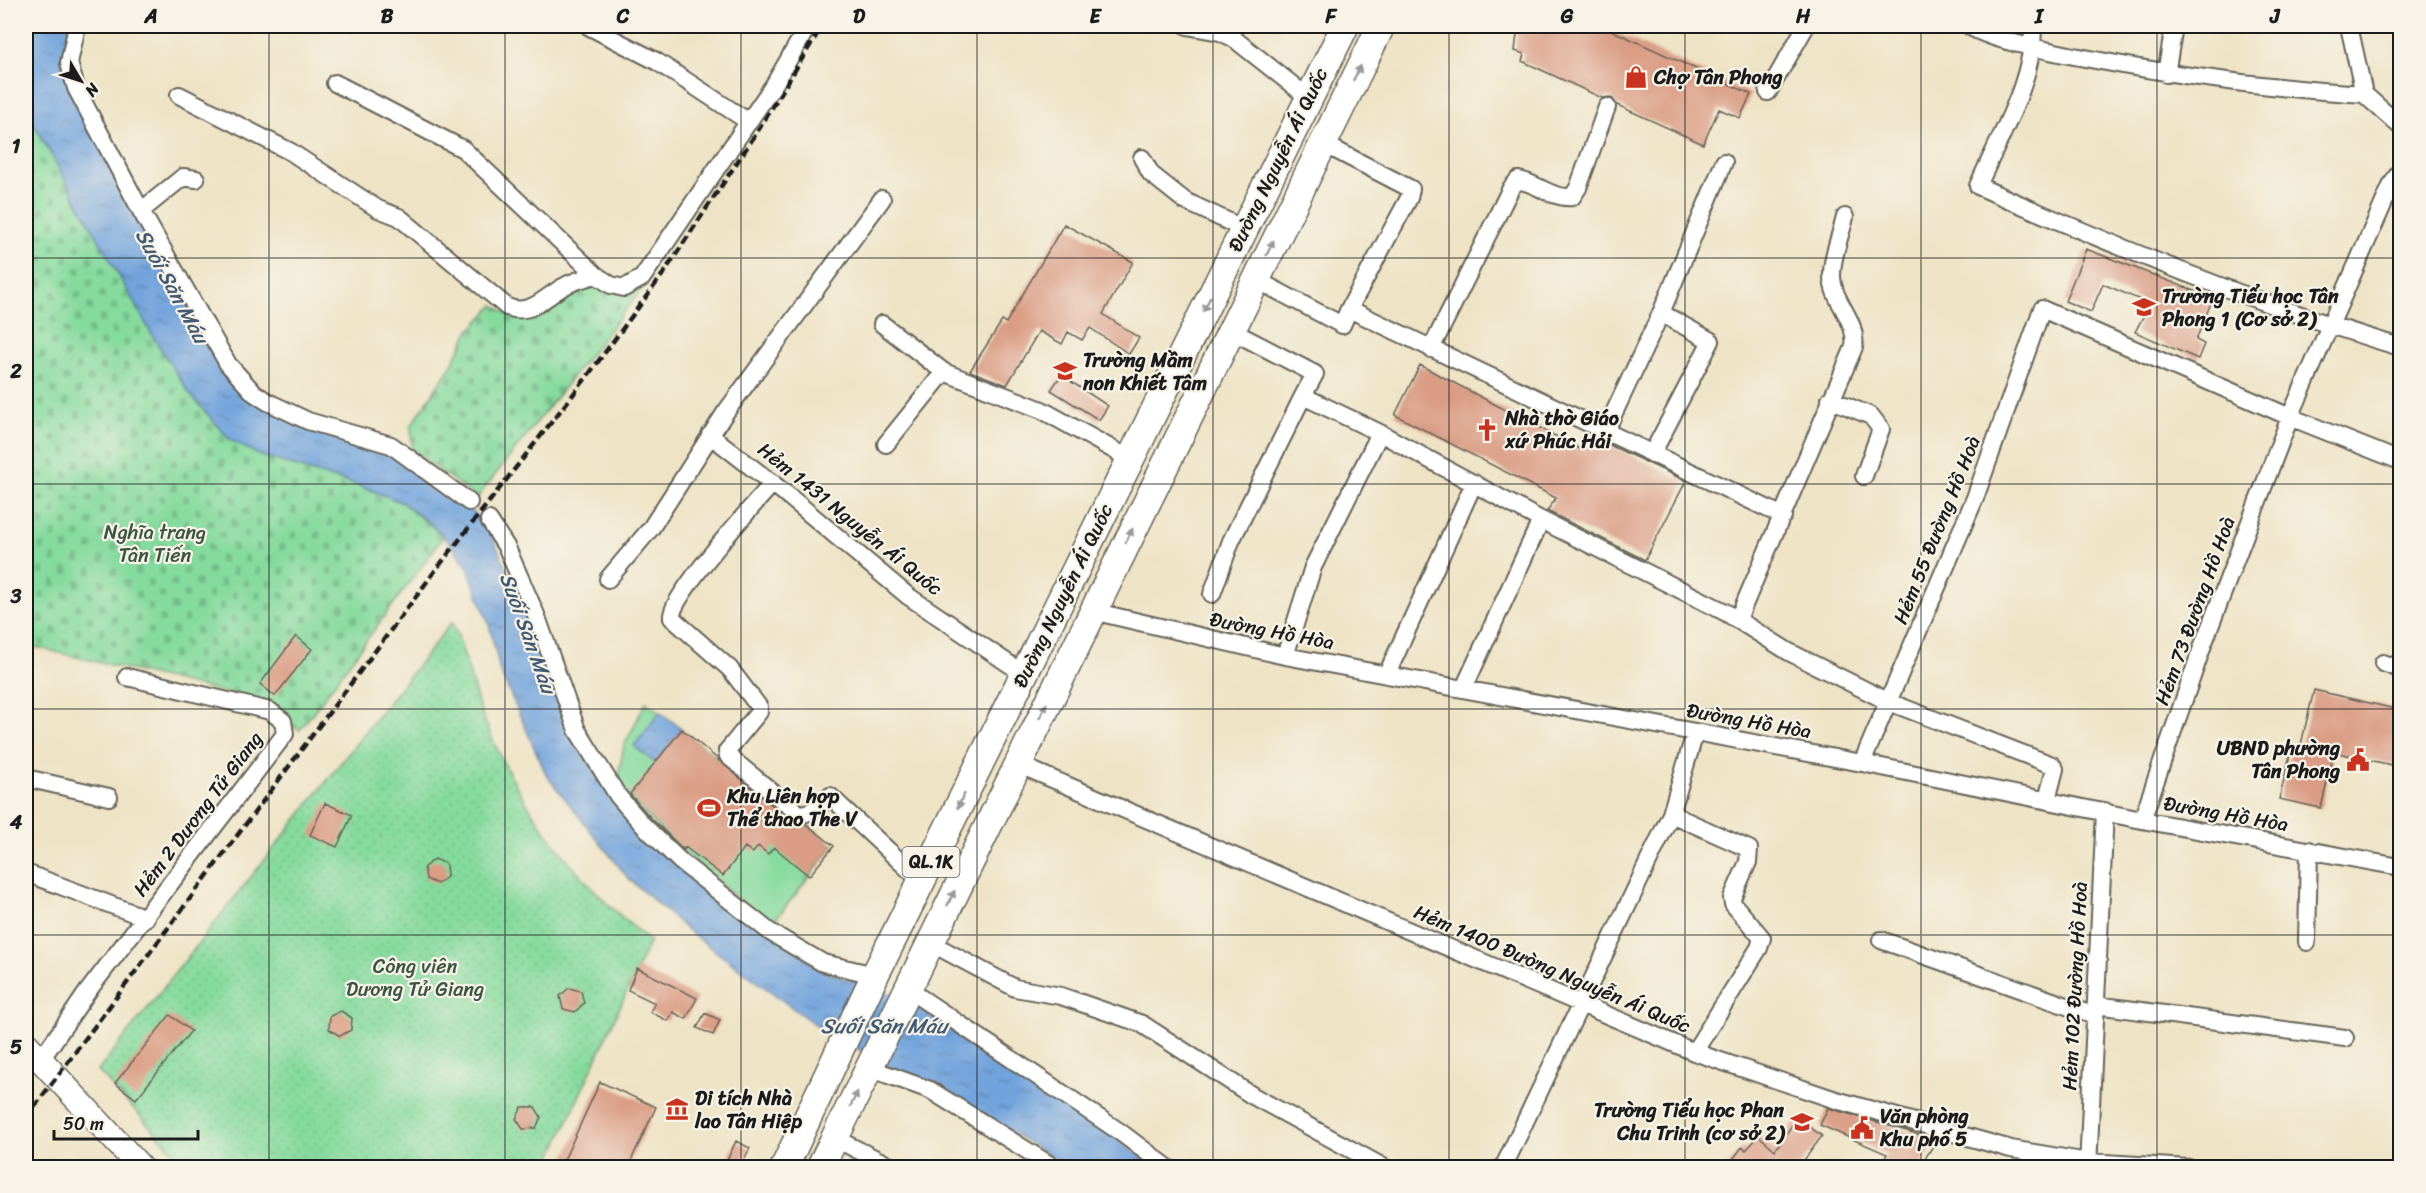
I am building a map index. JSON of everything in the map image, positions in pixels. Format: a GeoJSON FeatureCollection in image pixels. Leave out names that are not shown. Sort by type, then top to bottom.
{"type":"FeatureCollection","features":[{"type":"Feature","properties":{"kind":"main road","name":"Đường Nguyễn Ái Quốc"},"geometry":{"type":"LineString","coordinates":[[784,1167],[921,881],[1345,26]]}},
{"type":"Feature","properties":{"kind":"main road","name":"Đường Nguyễn Ái Quốc"},"geometry":{"type":"LineString","coordinates":[[820,1167],[906,988],[1381,26]]}},
{"type":"Feature","properties":{"kind":"main road"},"geometry":{"type":"LineString","coordinates":[[987,749],[1017,764]]}},
{"type":"Feature","properties":{"kind":"main road"},"geometry":{"type":"LineString","coordinates":[[33,1052],[141,1167]]}},
{"type":"Feature","properties":{"kind":"street"},"geometry":{"type":"LineString","coordinates":[[77,26],[69,63],[76,88],[141,212],[228,364],[254,393],[308,421],[391,445],[469,502]]}},
{"type":"Feature","properties":{"kind":"street"},"geometry":{"type":"LineString","coordinates":[[588,26],[656,61],[749,122]]}},
{"type":"Feature","properties":{"kind":"street"},"geometry":{"type":"LineString","coordinates":[[335,83],[463,149],[596,275],[611,285],[624,288],[642,278],[749,122],[808,26]]}},
{"type":"Feature","properties":{"kind":"street"},"geometry":{"type":"LineString","coordinates":[[1187,26],[1220,32],[1233,38],[1309,98]]}},
{"type":"Feature","properties":{"kind":"street"},"geometry":{"type":"LineString","coordinates":[[1768,92],[1806,26]]}},
{"type":"Feature","properties":{"kind":"street"},"geometry":{"type":"LineString","coordinates":[[1969,26],[2033,48],[2166,74],[2280,89],[2364,94]]}},
{"type":"Feature","properties":{"kind":"street"},"geometry":{"type":"LineString","coordinates":[[2033,26],[2033,48],[2026,74],[1978,186],[2110,245],[2331,327],[2400,347]]}},
{"type":"Feature","properties":{"kind":"street"},"geometry":{"type":"LineString","coordinates":[[2166,74],[2174,26]]}},
{"type":"Feature","properties":{"kind":"street"},"geometry":{"type":"LineString","coordinates":[[2349,26],[2364,94],[2400,126]]}},
{"type":"Feature","properties":{"kind":"street"},"geometry":{"type":"LineString","coordinates":[[179,95],[291,152],[378,209],[399,217],[507,307],[517,311],[527,310],[562,287],[596,275]]}},
{"type":"Feature","properties":{"kind":"street"},"geometry":{"type":"LineString","coordinates":[[1431,349],[1511,188],[1518,180],[1528,182],[1562,198],[1572,197],[1578,188],[1607,107]]}},
{"type":"Feature","properties":{"kind":"street"},"geometry":{"type":"LineString","coordinates":[[1255,279],[1342,325],[1409,198],[1411,189],[1322,143]]}},
{"type":"Feature","properties":{"kind":"street"},"geometry":{"type":"LineString","coordinates":[[1142,158],[1156,179],[1185,201],[1244,229]]}},
{"type":"Feature","properties":{"kind":"street"},"geometry":{"type":"LineString","coordinates":[[1605,432],[1661,313],[1724,162]]}},
{"type":"Feature","properties":{"kind":"street","name":"Hẻm 73 Đường Hồ Hoà"},"geometry":{"type":"LineString","coordinates":[[2142,820],[2203,645],[2290,417],[2392,184],[2400,171]]}},
{"type":"Feature","properties":{"kind":"street"},"geometry":{"type":"LineString","coordinates":[[141,212],[183,177],[196,179]]}},
{"type":"Feature","properties":{"kind":"street"},"geometry":{"type":"LineString","coordinates":[[609,579],[651,528],[710,435],[882,199]]}},
{"type":"Feature","properties":{"kind":"street"},"geometry":{"type":"LineString","coordinates":[[1738,619],[1830,399],[1851,355],[1855,339],[1853,326],[1834,289],[1832,275],[1845,217]]}},
{"type":"Feature","properties":{"kind":"street"},"geometry":{"type":"LineString","coordinates":[[1349,309],[1783,516]]}},
{"type":"Feature","properties":{"kind":"street","name":"Hẻm 55 Đường Hồ Hoà"},"geometry":{"type":"LineString","coordinates":[[1862,763],[1975,498],[2042,309],[2290,417]]}},
{"type":"Feature","properties":{"kind":"street"},"geometry":{"type":"LineString","coordinates":[[1652,454],[1711,341],[1661,313]]}},
{"type":"Feature","properties":{"kind":"street"},"geometry":{"type":"LineString","coordinates":[[882,324],[944,372],[1042,410],[1130,459]]}},
{"type":"Feature","properties":{"kind":"street"},"geometry":{"type":"LineString","coordinates":[[1212,594],[1231,541],[1315,374],[1230,330]]}},
{"type":"Feature","properties":{"kind":"street"},"geometry":{"type":"LineString","coordinates":[[886,444],[944,372]]}},
{"type":"Feature","properties":{"kind":"street"},"geometry":{"type":"LineString","coordinates":[[1303,396],[1380,433],[1540,520],[1738,619],[1789,652],[1889,702],[2052,765],[2055,769],[2047,800]]}},
{"type":"Feature","properties":{"kind":"street"},"geometry":{"type":"LineString","coordinates":[[1830,399],[1871,416],[1878,422],[1881,429],[1864,476]]}},
{"type":"Feature","properties":{"kind":"street"},"geometry":{"type":"LineString","coordinates":[[2290,417],[2400,461]]}},
{"type":"Feature","properties":{"kind":"street"},"geometry":{"type":"LineString","coordinates":[[1285,656],[1313,567],[1380,433]]}},
{"type":"Feature","properties":{"kind":"street","name":"Hẻm 1431 Nguyễn Ái Quốc"},"geometry":{"type":"LineString","coordinates":[[710,435],[773,483],[908,597],[1024,674]]}},
{"type":"Feature","properties":{"kind":"street"},"geometry":{"type":"LineString","coordinates":[[773,483],[708,558],[673,607],[672,618],[715,653],[735,674],[759,707],[759,712],[727,752],[728,756],[798,813],[805,815],[813,811],[830,796],[921,881]]}},
{"type":"Feature","properties":{"kind":"street"},"geometry":{"type":"LineString","coordinates":[[1387,674],[1474,483]]}},
{"type":"Feature","properties":{"kind":"street"},"geometry":{"type":"LineString","coordinates":[[489,520],[507,548],[537,617],[577,730],[618,796],[643,825],[681,862],[770,932],[823,963],[875,975]]}},
{"type":"Feature","properties":{"kind":"street"},"geometry":{"type":"LineString","coordinates":[[1464,688],[1540,520]]}},
{"type":"Feature","properties":{"kind":"street","name":"Đường Hồ Hòa"},"geometry":{"type":"LineString","coordinates":[[1092,611],[1285,656],[1464,688],[1695,734],[1862,763],[2142,820],[2400,867]]}},
{"type":"Feature","properties":{"kind":"street"},"geometry":{"type":"LineString","coordinates":[[2383,663],[2400,669]]}},
{"type":"Feature","properties":{"kind":"street","name":"Hẻm 2 Dương Tử Giang"},"geometry":{"type":"LineString","coordinates":[[33,1052],[88,992],[285,734],[283,721],[270,711],[128,677]]}},
{"type":"Feature","properties":{"kind":"street"},"geometry":{"type":"LineString","coordinates":[[1503,1167],[1671,814],[1695,734]]}},
{"type":"Feature","properties":{"kind":"street","name":"Hẻm 1400 Đường Nguyễn Ái Quốc"},"geometry":{"type":"LineString","coordinates":[[1017,764],[1694,1052],[1836,1100],[1981,1141],[2088,1165],[2189,1167]]}},
{"type":"Feature","properties":{"kind":"street"},"geometry":{"type":"LineString","coordinates":[[26,778],[109,797]]}},
{"type":"Feature","properties":{"kind":"street","name":"Hẻm 102 Đường Hồ Hoà"},"geometry":{"type":"LineString","coordinates":[[2088,1165],[2104,811]]}},
{"type":"Feature","properties":{"kind":"street"},"geometry":{"type":"LineString","coordinates":[[1671,814],[1749,849],[1748,862],[1732,898],[1733,904],[1762,938],[1759,948],[1694,1052]]}},
{"type":"Feature","properties":{"kind":"street"},"geometry":{"type":"LineString","coordinates":[[2307,942],[2309,850]]}},
{"type":"Feature","properties":{"kind":"street"},"geometry":{"type":"LineString","coordinates":[[26,873],[146,918]]}},
{"type":"Feature","properties":{"kind":"street"},"geometry":{"type":"LineString","coordinates":[[1881,940],[2095,1010],[2345,1038]]}},
{"type":"Feature","properties":{"kind":"street"},"geometry":{"type":"LineString","coordinates":[[929,942],[1015,988],[1061,996],[1142,1024],[1253,1096],[1385,1167]]}},
{"type":"Feature","properties":{"kind":"street"},"geometry":{"type":"LineString","coordinates":[[906,988],[1120,1132],[1168,1167]]}},
{"type":"Feature","properties":{"kind":"street"},"geometry":{"type":"LineString","coordinates":[[869,1068],[930,1090],[1055,1167]]}},
{"type":"Feature","properties":{"kind":"street"},"geometry":{"type":"LineString","coordinates":[[834,1138],[894,1167]]}},
{"type":"Feature","properties":{"kind":"green space","name":"Nghĩa trang Tân Tiến"},"geometry":{"type":"Polygon","coordinates":[[[26,110],[154,338],[190,393],[229,439],[259,455],[366,488],[401,502],[444,536],[300,730],[291,726],[273,704],[26,645],[26,110]]]}},
{"type":"Feature","properties":{"kind":"green space"},"geometry":{"type":"Polygon","coordinates":[[[588,284],[645,285],[477,498],[412,450],[411,426],[451,366],[469,331],[494,305],[517,320],[567,292],[588,284]]]}},
{"type":"Feature","properties":{"kind":"green space","name":"Công viên Dương Tử Giang"},"geometry":{"type":"Polygon","coordinates":[[[452,622],[483,717],[497,750],[532,811],[573,867],[622,918],[650,941],[547,1167],[188,1167],[98,1071],[452,622]]]}},
{"type":"Feature","properties":{"kind":"green space","name":"Khu Liên hợp Thể thao The V"},"geometry":{"type":"Polygon","coordinates":[[[646,702],[795,819],[804,822],[834,846],[771,925],[671,840],[617,782],[624,746],[646,702]]]}},
{"type":"Feature","properties":{"kind":"water","name":"Suối Săn Máu"},"geometry":{"type":"Polygon","coordinates":[[[26,26],[70,26],[61,64],[238,386],[387,451],[454,496],[475,513],[490,532],[613,800],[819,969],[901,997],[1093,1122],[1156,1167],[1068,1167],[934,1084],[891,1068],[816,1025],[692,934],[628,878],[547,776],[500,671],[489,624],[467,566],[450,543],[430,523],[401,502],[366,488],[259,455],[229,439],[189,393],[154,338],[26,110],[26,26]]]}},
{"type":"Feature","properties":{"kind":"water"},"geometry":{"type":"Polygon","coordinates":[[[660,712],[682,729],[655,763],[634,746],[660,712]]]}},
{"type":"Feature","properties":{"kind":"building","name":"Chợ Tân Phong"},"geometry":{"type":"Polygon","coordinates":[[[1518,26],[1602,26],[1751,94],[1740,118],[1719,109],[1703,144],[1617,105],[1611,97],[1602,98],[1522,61],[1524,54],[1515,51],[1518,26]]]}},
{"type":"Feature","properties":{"kind":"building"},"geometry":{"type":"Polygon","coordinates":[[[1064,224],[1133,262],[1103,314],[1139,338],[1129,354],[1090,328],[1082,340],[1068,332],[1062,344],[1039,331],[1007,385],[970,371],[1002,321],[1006,323],[1064,224]]]}},
{"type":"Feature","properties":{"kind":"building","name":"Trường Tiểu học Tân Phong 1 (Cơ sở 2)"},"geometry":{"type":"Polygon","coordinates":[[[2086,249],[2213,298],[2196,340],[2204,344],[2198,359],[2135,332],[2150,304],[2103,284],[2091,312],[2065,301],[2086,249]]]}},
{"type":"Feature","properties":{"kind":"building"},"geometry":{"type":"Polygon","coordinates":[[[1420,365],[1580,449],[1588,435],[1686,481],[1645,560],[1547,511],[1556,498],[1395,415],[1420,365]]]}},
{"type":"Feature","properties":{"kind":"building"},"geometry":{"type":"Polygon","coordinates":[[[1061,375],[1108,406],[1099,420],[1051,390],[1061,375]]]}},
{"type":"Feature","properties":{"kind":"building"},"geometry":{"type":"Polygon","coordinates":[[[296,636],[312,649],[275,696],[260,684],[296,636]]]}},
{"type":"Feature","properties":{"kind":"building"},"geometry":{"type":"Polygon","coordinates":[[[2314,690],[2400,710],[2400,767],[2334,752],[2321,808],[2279,799],[2291,751],[2299,753],[2314,690]]]}},
{"type":"Feature","properties":{"kind":"building","name":"Khu Liên hợp Thể thao The V"},"geometry":{"type":"Polygon","coordinates":[[[682,729],[791,821],[806,824],[834,846],[809,876],[774,847],[768,854],[758,846],[753,853],[745,847],[723,876],[685,847],[684,850],[630,794],[682,729]]]}},
{"type":"Feature","properties":{"kind":"building"},"geometry":{"type":"Polygon","coordinates":[[[325,803],[352,815],[337,847],[310,835],[325,803]]]}},
{"type":"Feature","properties":{"kind":"building"},"geometry":{"type":"Polygon","coordinates":[[[435,859],[446,864],[447,877],[437,884],[426,879],[424,867],[435,859]]]}},
{"type":"Feature","properties":{"kind":"building"},"geometry":{"type":"Polygon","coordinates":[[[637,968],[697,998],[686,1019],[673,1012],[668,1021],[650,1012],[655,1003],[628,990],[637,968]]]}},
{"type":"Feature","properties":{"kind":"building"},"geometry":{"type":"Polygon","coordinates":[[[569,988],[581,991],[584,1003],[575,1012],[563,1009],[560,996],[569,988]]]}},
{"type":"Feature","properties":{"kind":"building"},"geometry":{"type":"Polygon","coordinates":[[[341,1011],[352,1018],[351,1030],[340,1036],[329,1029],[330,1016],[341,1011]]]}},
{"type":"Feature","properties":{"kind":"building"},"geometry":{"type":"Polygon","coordinates":[[[705,1013],[720,1020],[713,1035],[697,1028],[705,1013]]]}},
{"type":"Feature","properties":{"kind":"building"},"geometry":{"type":"Polygon","coordinates":[[[170,1015],[191,1031],[136,1099],[115,1083],[170,1015]]]}},
{"type":"Feature","properties":{"kind":"building"},"geometry":{"type":"Polygon","coordinates":[[[600,1082],[656,1107],[628,1167],[574,1167],[563,1162],[600,1082]]]}},
{"type":"Feature","properties":{"kind":"building"},"geometry":{"type":"Polygon","coordinates":[[[522,1107],[535,1107],[541,1117],[536,1128],[523,1129],[516,1119],[522,1107]]]}},
{"type":"Feature","properties":{"kind":"building"},"geometry":{"type":"Polygon","coordinates":[[[1828,1108],[1936,1141],[1920,1167],[1880,1167],[1887,1154],[1820,1125],[1828,1108]]]}},
{"type":"Feature","properties":{"kind":"building"},"geometry":{"type":"Polygon","coordinates":[[[1797,1118],[1822,1136],[1799,1167],[1727,1167],[1742,1147],[1746,1150],[1759,1136],[1775,1150],[1797,1118]]]}},
{"type":"Feature","properties":{"kind":"building"},"geometry":{"type":"Polygon","coordinates":[[[736,1141],[750,1148],[740,1167],[724,1167],[736,1141]]]}},
{"type":"Feature","properties":{"kind":"railway"},"geometry":{"type":"LineString","coordinates":[[26,1118],[438,567],[586,378],[663,274],[759,129],[822,26]]}},
{"type":"Feature","properties":{"kind":"place","name":"Chợ Tân Phong"},"geometry":{"type":"Point","coordinates":[1636,77]}},
{"type":"Feature","properties":{"kind":"place","name":"Trường Tiểu học Tân Phong 1 (Cơ sở 2)"},"geometry":{"type":"Point","coordinates":[2144,307]}},
{"type":"Feature","properties":{"kind":"place","name":"Trường Mầm non Khiết Tâm"},"geometry":{"type":"Point","coordinates":[1065,371]}},
{"type":"Feature","properties":{"kind":"place","name":"Nhà thờ Giáo xứ Phúc Hải"},"geometry":{"type":"Point","coordinates":[1487,430]}},
{"type":"Feature","properties":{"kind":"place","name":"UBND phường Tân Phong"},"geometry":{"type":"Point","coordinates":[2358,760]}},
{"type":"Feature","properties":{"kind":"place","name":"Khu Liên hợp Thể thao The V"},"geometry":{"type":"Point","coordinates":[709,808]}},
{"type":"Feature","properties":{"kind":"place","name":"Di tích Nhà lao Tân Hiệp"},"geometry":{"type":"Point","coordinates":[677,1109]}},
{"type":"Feature","properties":{"kind":"place","name":"Trường Tiểu học Phan Chu Trinh (cơ sở 2)"},"geometry":{"type":"Point","coordinates":[1802,1122]}},
{"type":"Feature","properties":{"kind":"place","name":"Văn phòng Khu phố 5"},"geometry":{"type":"Point","coordinates":[1862,1128]}}]}
